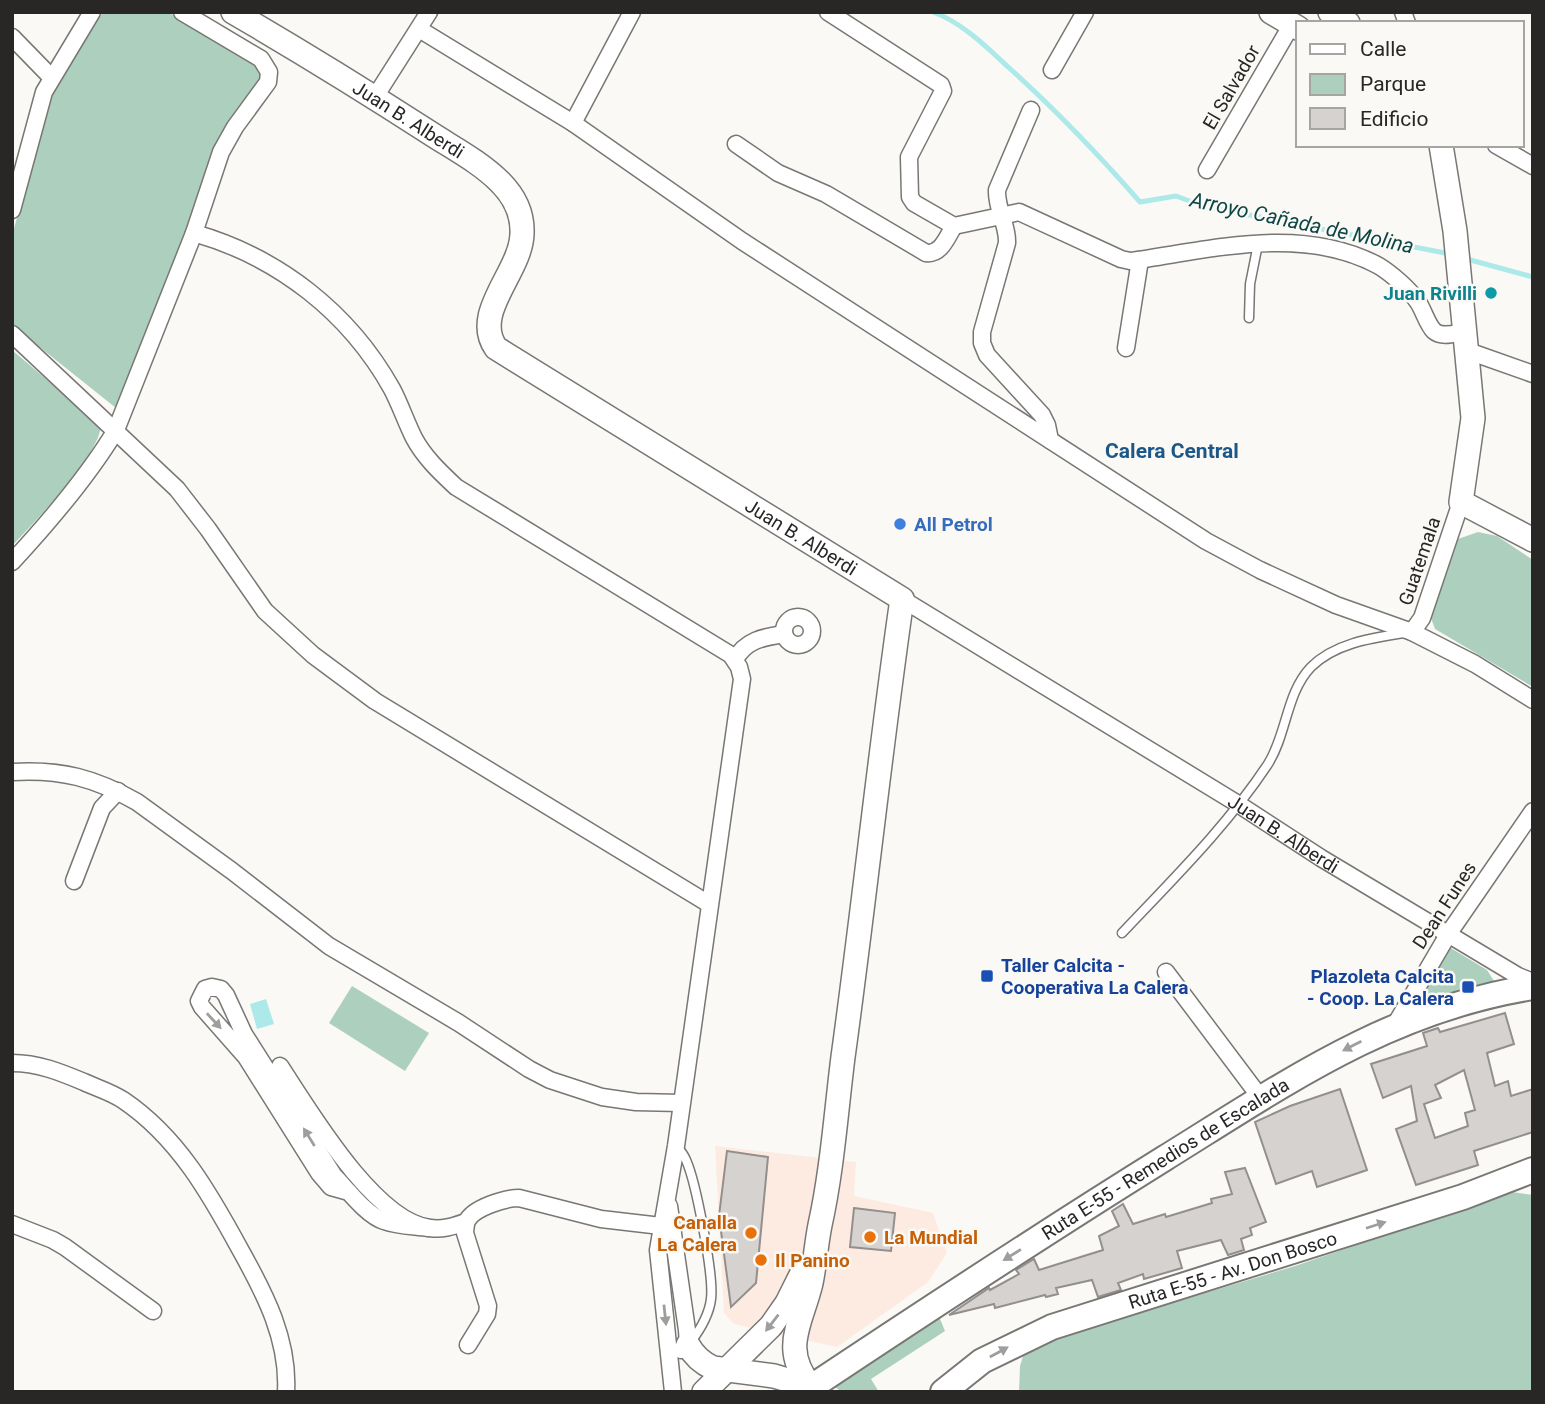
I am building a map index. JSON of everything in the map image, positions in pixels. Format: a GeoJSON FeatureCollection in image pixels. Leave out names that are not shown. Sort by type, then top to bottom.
{"type":"FeatureCollection","features":[{"type":"Feature","properties":{"kind":"main road","name":"Ruta E-55 - Remedios de Escalada"},"geometry":{"type":"LineString","coordinates":[[814,1388],[927,1309],[1310,1068],[1395,1025],[1479,998],[1533,987]]}},
{"type":"Feature","properties":{"kind":"main road","name":"Ruta E-55 - Av. Don Bosco"},"geometry":{"type":"LineString","coordinates":[[943,1392],[982,1361],[1052,1327],[1521,1181],[1533,1170]]}},
{"type":"Feature","properties":{"kind":"street"},"geometry":{"type":"LineString","coordinates":[[12,210],[44,92],[92,12]]}},
{"type":"Feature","properties":{"kind":"street"},"geometry":{"type":"LineString","coordinates":[[12,562],[81,483],[116,430],[194,233],[221,152],[235,127],[268,82],[269,72],[261,59],[182,12]]}},
{"type":"Feature","properties":{"kind":"street","name":"Juan B. Alberdi"},"geometry":{"type":"LineString","coordinates":[[233,12],[375,97],[485,168],[505,187],[518,206],[522,221],[520,251],[489,319],[488,331],[496,348],[1238,804],[1321,858],[1518,976],[1533,982]]}},
{"type":"Feature","properties":{"kind":"street"},"geometry":{"type":"LineString","coordinates":[[375,97],[429,12]]}},
{"type":"Feature","properties":{"kind":"street"},"geometry":{"type":"LineString","coordinates":[[573,123],[632,12]]}},
{"type":"Feature","properties":{"kind":"street"},"geometry":{"type":"LineString","coordinates":[[828,12],[942,85],[943,91],[909,157],[910,197],[914,203],[954,226],[1019,212],[1121,259],[1140,260],[1258,244],[1312,244],[1329,247],[1380,267],[1418,301],[1434,331],[1467,341],[1533,374]]}},
{"type":"Feature","properties":{"kind":"street"},"geometry":{"type":"LineString","coordinates":[[1052,70],[1085,12]]}},
{"type":"Feature","properties":{"kind":"street"},"geometry":{"type":"LineString","coordinates":[[1271,12],[1295,26]]}},
{"type":"Feature","properties":{"kind":"street","name":"El Salvador"},"geometry":{"type":"LineString","coordinates":[[1207,170],[1295,26]]}},
{"type":"Feature","properties":{"kind":"street"},"geometry":{"type":"LineString","coordinates":[[419,29],[573,123],[742,241],[1166,517],[1227,553],[1336,605],[1412,632],[1475,664],[1533,700]]}},
{"type":"Feature","properties":{"kind":"street"},"geometry":{"type":"LineString","coordinates":[[12,37],[51,77]]}},
{"type":"Feature","properties":{"kind":"street"},"geometry":{"type":"LineString","coordinates":[[1031,110],[997,190],[996,197],[1008,231],[1007,243],[982,332],[982,343],[987,355],[1042,415],[1050,440]]}},
{"type":"Feature","properties":{"kind":"street"},"geometry":{"type":"LineString","coordinates":[[736,144],[778,173],[826,194],[926,254],[939,251],[954,226]]}},
{"type":"Feature","properties":{"kind":"street"},"geometry":{"type":"LineString","coordinates":[[1441,147],[1460,270],[1474,418],[1461,502],[1533,540]]}},
{"type":"Feature","properties":{"kind":"street"},"geometry":{"type":"LineString","coordinates":[[1500,147],[1533,166]]}},
{"type":"Feature","properties":{"kind":"street"},"geometry":{"type":"LineString","coordinates":[[194,233],[215,239],[269,264],[323,302],[349,328],[372,357],[392,390],[415,439],[427,457],[456,487],[731,655],[735,660],[742,678],[676,1146],[658,1250],[679,1351]]}},
{"type":"Feature","properties":{"kind":"street"},"geometry":{"type":"LineString","coordinates":[[1126,348],[1140,260]]}},
{"type":"Feature","properties":{"kind":"street"},"geometry":{"type":"LineString","coordinates":[[12,334],[177,489],[265,611],[313,655],[375,701],[709,904]]}},
{"type":"Feature","properties":{"kind":"street","name":"Guatemala"},"geometry":{"type":"LineString","coordinates":[[1412,632],[1422,618],[1461,502]]}},
{"type":"Feature","properties":{"kind":"street"},"geometry":{"type":"LineString","coordinates":[[814,1388],[800,1374],[793,1348],[810,1284],[817,1242],[867,882],[880,755],[902,599]]}},
{"type":"Feature","properties":{"kind":"street"},"geometry":{"type":"LineString","coordinates":[[735,660],[749,643],[784,634]]}},
{"type":"Feature","properties":{"kind":"street"},"geometry":{"type":"LineString","coordinates":[[12,772],[64,773],[83,777],[118,791],[211,855],[345,956],[550,1080],[602,1097],[636,1102],[681,1103]]}},
{"type":"Feature","properties":{"kind":"street"},"geometry":{"type":"LineString","coordinates":[[74,881],[102,808],[118,791]]}},
{"type":"Feature","properties":{"kind":"street","name":"Dean Funes"},"geometry":{"type":"LineString","coordinates":[[1395,1025],[1449,933],[1533,811]]}},
{"type":"Feature","properties":{"kind":"street"},"geometry":{"type":"LineString","coordinates":[[1166,972],[1260,1097]]}},
{"type":"Feature","properties":{"kind":"street"},"geometry":{"type":"LineString","coordinates":[[349,1192],[331,1187],[319,1173],[246,1057],[202,1007],[200,1002],[205,989],[221,989],[226,995],[251,1046],[324,1162],[375,1217],[428,1228],[448,1228],[466,1222],[472,1215],[493,1203],[519,1198],[601,1219],[661,1226]]}},
{"type":"Feature","properties":{"kind":"street"},"geometry":{"type":"LineString","coordinates":[[12,1063],[48,1067],[123,1100],[161,1133],[186,1161],[219,1209],[271,1310],[279,1335],[286,1392]]}},
{"type":"Feature","properties":{"kind":"street"},"geometry":{"type":"LineString","coordinates":[[280,1066],[333,1148],[350,1167],[392,1212],[428,1228]]}},
{"type":"Feature","properties":{"kind":"street"},"geometry":{"type":"LineString","coordinates":[[667,1197],[679,1351],[674,1392]]}},
{"type":"Feature","properties":{"kind":"street"},"geometry":{"type":"LineString","coordinates":[[466,1222],[465,1233],[488,1306],[487,1314],[468,1345]]}},
{"type":"Feature","properties":{"kind":"street"},"geometry":{"type":"LineString","coordinates":[[12,1224],[65,1247],[153,1311]]}},
{"type":"Feature","properties":{"kind":"street"},"geometry":{"type":"LineString","coordinates":[[12,1234],[33,1233]]}},
{"type":"Feature","properties":{"kind":"street"},"geometry":{"type":"LineString","coordinates":[[704,1392],[775,1320],[787,1303],[817,1242]]}},
{"type":"Feature","properties":{"kind":"street"},"geometry":{"type":"LineString","coordinates":[[679,1351],[693,1354],[706,1365],[774,1376],[814,1388]]}},
{"type":"Feature","properties":{"kind":"lane"},"geometry":{"type":"LineString","coordinates":[[1249,318],[1250,284],[1258,244]]}},
{"type":"Feature","properties":{"kind":"lane"},"geometry":{"type":"LineString","coordinates":[[1122,933],[1219,829],[1268,763],[1277,746],[1292,700],[1309,669],[1323,657],[1340,649],[1371,638],[1412,632]]}},
{"type":"Feature","properties":{"kind":"lane"},"geometry":{"type":"LineString","coordinates":[[676,1146],[688,1163],[711,1280],[712,1298],[701,1329],[679,1351]]}},
{"type":"Feature","properties":{"kind":"shaded area"},"geometry":{"type":"Polygon","coordinates":[[[715,1146],[856,1162],[854,1196],[933,1213],[947,1253],[928,1282],[837,1347],[734,1324],[724,1313],[715,1146]]]}},
{"type":"Feature","properties":{"kind":"green space"},"geometry":{"type":"Polygon","coordinates":[[[103,12],[168,12],[259,68],[261,78],[220,142],[116,408],[12,325],[12,235],[55,87],[103,12]]]}},
{"type":"Feature","properties":{"kind":"green space"},"geometry":{"type":"Polygon","coordinates":[[[12,350],[101,426],[97,439],[78,471],[12,546],[12,350]]]}},
{"type":"Feature","properties":{"kind":"green space"},"geometry":{"type":"Polygon","coordinates":[[[1478,532],[1497,536],[1533,560],[1533,687],[1435,629],[1431,618],[1458,539],[1478,532]]]}},
{"type":"Feature","properties":{"kind":"green space"},"geometry":{"type":"Polygon","coordinates":[[[1449,947],[1487,970],[1494,981],[1463,988],[1416,1005],[1449,947]]]}},
{"type":"Feature","properties":{"kind":"green space"},"geometry":{"type":"Polygon","coordinates":[[[352,986],[429,1033],[405,1071],[329,1023],[352,986]]]}},
{"type":"Feature","properties":{"kind":"green space"},"geometry":{"type":"Polygon","coordinates":[[[1512,1192],[1533,1195],[1533,1392],[1019,1392],[1020,1366],[1024,1353],[1051,1339],[1295,1266],[1512,1192]]]}},
{"type":"Feature","properties":{"kind":"green space"},"geometry":{"type":"Polygon","coordinates":[[[938,1314],[945,1331],[871,1379],[879,1392],[842,1392],[833,1386],[938,1314]]]}},
{"type":"Feature","properties":{"kind":"water"},"geometry":{"type":"Polygon","coordinates":[[[266,999],[274,1024],[257,1029],[250,1004],[266,999]]]}},
{"type":"Feature","properties":{"kind":"building"},"geometry":{"type":"Polygon","coordinates":[[[1505,1013],[1514,1044],[1487,1053],[1495,1086],[1508,1081],[1511,1096],[1533,1089],[1533,1132],[1474,1151],[1478,1165],[1416,1185],[1396,1129],[1417,1121],[1411,1086],[1383,1098],[1371,1064],[1427,1046],[1423,1033],[1438,1028],[1440,1032],[1505,1013]],[[1464,1070],[1435,1085],[1441,1098],[1424,1104],[1435,1138],[1468,1126],[1465,1113],[1475,1110],[1464,1070]]]}},
{"type":"Feature","properties":{"kind":"building"},"geometry":{"type":"Polygon","coordinates":[[[1340,1089],[1367,1170],[1317,1187],[1312,1171],[1276,1184],[1255,1122],[1290,1106],[1340,1089]]]}},
{"type":"Feature","properties":{"kind":"building"},"geometry":{"type":"Polygon","coordinates":[[[727,1151],[768,1157],[756,1283],[731,1307],[719,1216],[727,1151]]]}},
{"type":"Feature","properties":{"kind":"building"},"geometry":{"type":"Polygon","coordinates":[[[1245,1168],[1266,1222],[1250,1228],[1252,1235],[1241,1239],[1244,1250],[1228,1255],[1221,1240],[1177,1251],[1182,1268],[1144,1279],[1143,1274],[1118,1283],[1121,1290],[1098,1297],[1092,1280],[1056,1288],[1058,1294],[1046,1297],[1045,1295],[995,1308],[994,1304],[949,1315],[989,1288],[990,1290],[1019,1274],[1016,1270],[1034,1259],[1039,1270],[1103,1250],[1099,1236],[1119,1226],[1112,1211],[1123,1204],[1133,1224],[1165,1214],[1166,1217],[1212,1203],[1211,1199],[1232,1194],[1225,1172],[1245,1168]]]}},
{"type":"Feature","properties":{"kind":"building"},"geometry":{"type":"Polygon","coordinates":[[[854,1208],[895,1213],[891,1251],[850,1247],[854,1208]]]}},
{"type":"Feature","properties":{"kind":"waterway","name":"Arroyo Cañada de Molina"},"geometry":{"type":"LineString","coordinates":[[933,12],[963,28],[991,51],[1076,132],[1140,202],[1176,196],[1203,206],[1450,254]]}},
{"type":"Feature","properties":{"kind":"waterway","name":"Arroyo Cañada de Molina"},"geometry":{"type":"LineString","coordinates":[[1463,258],[1533,277]]}},
{"type":"Feature","properties":{"kind":"place","name":"Juan Rivilli"},"geometry":{"type":"Point","coordinates":[1491,293]}},
{"type":"Feature","properties":{"kind":"place","name":"All Petrol"},"geometry":{"type":"Point","coordinates":[900,524]}},
{"type":"Feature","properties":{"kind":"place","name":"Taller Calcita - Cooperativa La Calera"},"geometry":{"type":"Point","coordinates":[987,976]}},
{"type":"Feature","properties":{"kind":"place","name":"Plazoleta Calcita - Coop. La Calera"},"geometry":{"type":"Point","coordinates":[1468,987]}},
{"type":"Feature","properties":{"kind":"place","name":"Canalla La Calera"},"geometry":{"type":"Point","coordinates":[751,1233]}},
{"type":"Feature","properties":{"kind":"place","name":"La Mundial"},"geometry":{"type":"Point","coordinates":[870,1237]}},
{"type":"Feature","properties":{"kind":"place","name":"Il Panino"},"geometry":{"type":"Point","coordinates":[761,1260]}},
{"type":"Feature","properties":{"kind":"district","name":"Calera Central"},"geometry":{"type":"Point","coordinates":[1172,451]}}]}
